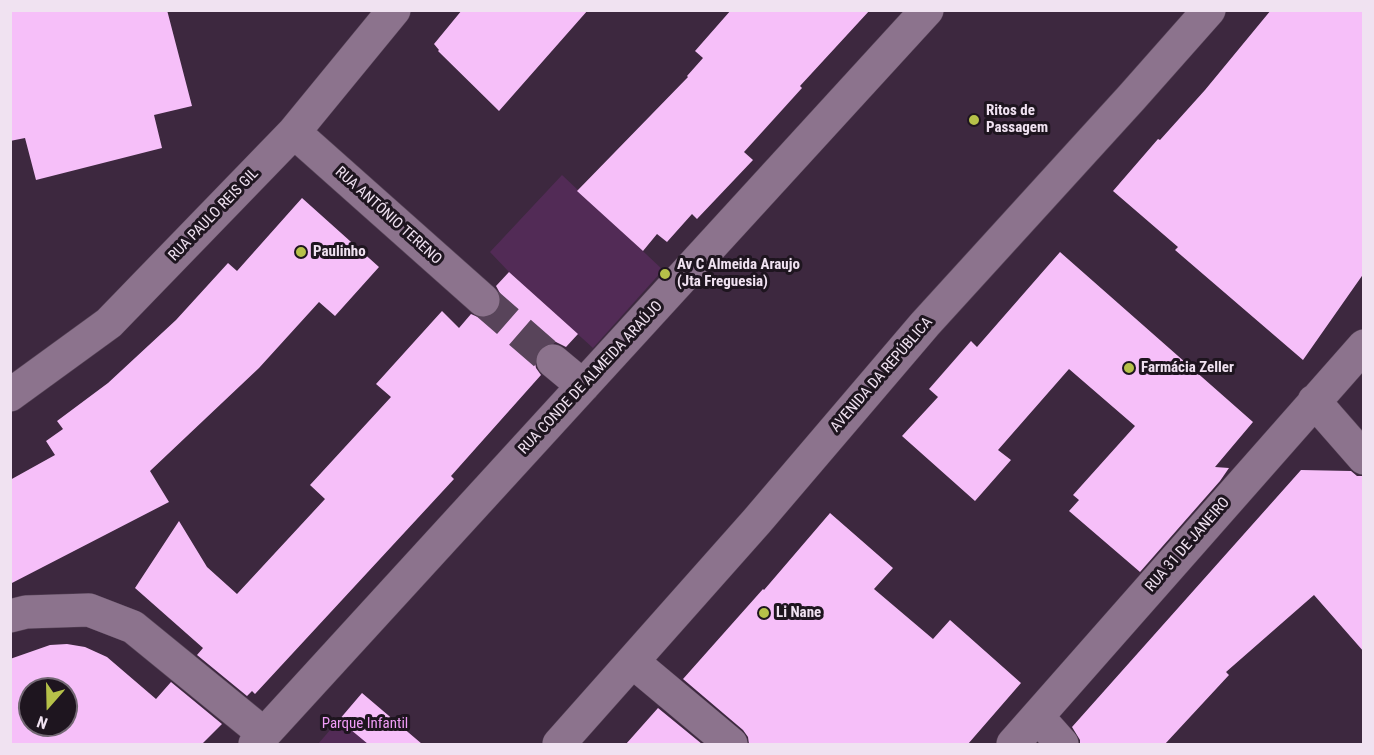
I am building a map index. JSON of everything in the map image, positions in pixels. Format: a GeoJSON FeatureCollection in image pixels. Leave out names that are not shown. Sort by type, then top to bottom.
{"type":"FeatureCollection","features":[{"type":"Feature","properties":{"kind":"street","name":"RUA PAULO REIS GIL"},"geometry":{"type":"LineString","coordinates":[[10,395],[110,323],[294,132],[394,10]]}},
{"type":"Feature","properties":{"kind":"street","name":"RUA CONDE DE ALMEIDA ARAÚJO"},"geometry":{"type":"LineString","coordinates":[[259,739],[927,10]]}},
{"type":"Feature","properties":{"kind":"street","name":"AVENIDA DA REPÚBLICA"},"geometry":{"type":"LineString","coordinates":[[560,744],[757,521],[925,324],[1132,98],[1209,10]]}},
{"type":"Feature","properties":{"kind":"street","name":"RUA ANTÓNIO TERENO"},"geometry":{"type":"LineString","coordinates":[[294,132],[483,300]]}},
{"type":"Feature","properties":{"kind":"street","name":"RUA 31 DE JANEIRO"},"geometry":{"type":"LineString","coordinates":[[1013,744],[1364,346]]}},
{"type":"Feature","properties":{"kind":"street"},"geometry":{"type":"LineString","coordinates":[[553,361],[583,386]]}},
{"type":"Feature","properties":{"kind":"street"},"geometry":{"type":"LineString","coordinates":[[1314,401],[1364,458]]}},
{"type":"Feature","properties":{"kind":"street"},"geometry":{"type":"LineString","coordinates":[[10,616],[26,612],[89,610],[133,627],[259,739]]}},
{"type":"Feature","properties":{"kind":"street"},"geometry":{"type":"LineString","coordinates":[[633,662],[731,744]]}},
{"type":"Feature","properties":{"kind":"street"},"geometry":{"type":"LineString","coordinates":[[1038,717],[1062,744]]}},
{"type":"Feature","properties":{"kind":"green space"},"geometry":{"type":"Polygon","coordinates":[[[562,175],[663,270],[593,348],[490,252],[562,175]]]}},
{"type":"Feature","properties":{"kind":"green space","name":"Parque Infantil"},"geometry":{"type":"Polygon","coordinates":[[[362,693],[422,744],[318,744],[362,693]]]}},
{"type":"Feature","properties":{"kind":"building"},"geometry":{"type":"Polygon","coordinates":[[[10,10],[167,10],[192,106],[154,115],[162,148],[36,180],[25,138],[10,141],[10,10]]]}},
{"type":"Feature","properties":{"kind":"building"},"geometry":{"type":"Polygon","coordinates":[[[462,10],[588,10],[499,111],[438,51],[434,44],[462,10]]]}},
{"type":"Feature","properties":{"kind":"building"},"geometry":{"type":"Polygon","coordinates":[[[731,10],[870,10],[800,86],[802,88],[744,152],[753,160],[697,219],[692,214],[667,242],[657,234],[643,251],[577,191],[688,77],[703,58],[695,51],[731,10]]]}},
{"type":"Feature","properties":{"kind":"building"},"geometry":{"type":"Polygon","coordinates":[[[1271,10],[1364,10],[1364,273],[1303,360],[1175,250],[1178,247],[1113,191],[1205,90],[1271,10]]]}},
{"type":"Feature","properties":{"kind":"building"},"geometry":{"type":"Polygon","coordinates":[[[302,198],[379,267],[335,316],[319,302],[259,368],[150,471],[169,502],[10,584],[10,480],[55,455],[46,441],[63,429],[57,421],[108,383],[176,320],[228,263],[237,271],[302,198]]]}},
{"type":"Feature","properties":{"kind":"building"},"geometry":{"type":"Polygon","coordinates":[[[1060,252],[1253,422],[1215,467],[1229,468],[1220,481],[1140,572],[1069,511],[1079,500],[1073,495],[1135,426],[1069,369],[998,450],[1011,460],[975,501],[902,436],[938,397],[929,389],[971,341],[977,347],[1060,252]]]}},
{"type":"Feature","properties":{"kind":"building"},"geometry":{"type":"Polygon","coordinates":[[[509,272],[578,334],[566,347],[556,342],[547,343],[539,349],[534,358],[536,368],[541,375],[451,476],[454,479],[255,694],[252,691],[247,696],[197,655],[203,648],[135,588],[179,521],[207,567],[237,594],[325,499],[310,485],[391,397],[376,384],[442,311],[459,328],[471,314],[480,318],[488,318],[497,313],[501,295],[496,286],[509,272]]]}},
{"type":"Feature","properties":{"kind":"building"},"geometry":{"type":"Polygon","coordinates":[[[1301,470],[1351,471],[1357,476],[1364,476],[1364,652],[1314,595],[1226,672],[1229,675],[1165,744],[1080,744],[1072,727],[1301,470]]]}},
{"type":"Feature","properties":{"kind":"building"},"geometry":{"type":"Polygon","coordinates":[[[830,513],[893,568],[874,589],[933,639],[950,620],[1021,683],[968,744],[749,744],[748,737],[743,730],[683,679],[830,513]]]}},
{"type":"Feature","properties":{"kind":"building"},"geometry":{"type":"Polygon","coordinates":[[[67,644],[85,647],[107,657],[156,699],[171,682],[222,724],[202,744],[10,744],[10,659],[50,645],[67,644]]]}},
{"type":"Feature","properties":{"kind":"building","name":"Parque Infantil"},"geometry":{"type":"Polygon","coordinates":[[[362,693],[422,744],[368,744],[339,720],[362,693]]]}},
{"type":"Feature","properties":{"kind":"building"},"geometry":{"type":"Polygon","coordinates":[[[658,708],[702,744],[626,744],[658,708]]]}},
{"type":"Feature","properties":{"kind":"tunnel"},"geometry":{"type":"LineString","coordinates":[[483,300],[553,361]]}},
{"type":"Feature","properties":{"kind":"place","name":"Ritos de Passagem"},"geometry":{"type":"Point","coordinates":[974,120]}},
{"type":"Feature","properties":{"kind":"place","name":"Paulinho"},"geometry":{"type":"Point","coordinates":[301,252]}},
{"type":"Feature","properties":{"kind":"place","name":"Av C Almeida Araujo (Jta Freguesia)"},"geometry":{"type":"Point","coordinates":[665,274]}},
{"type":"Feature","properties":{"kind":"place","name":"Farmácia Zeller"},"geometry":{"type":"Point","coordinates":[1129,368]}},
{"type":"Feature","properties":{"kind":"place","name":"Li Nane"},"geometry":{"type":"Point","coordinates":[764,613]}}]}
